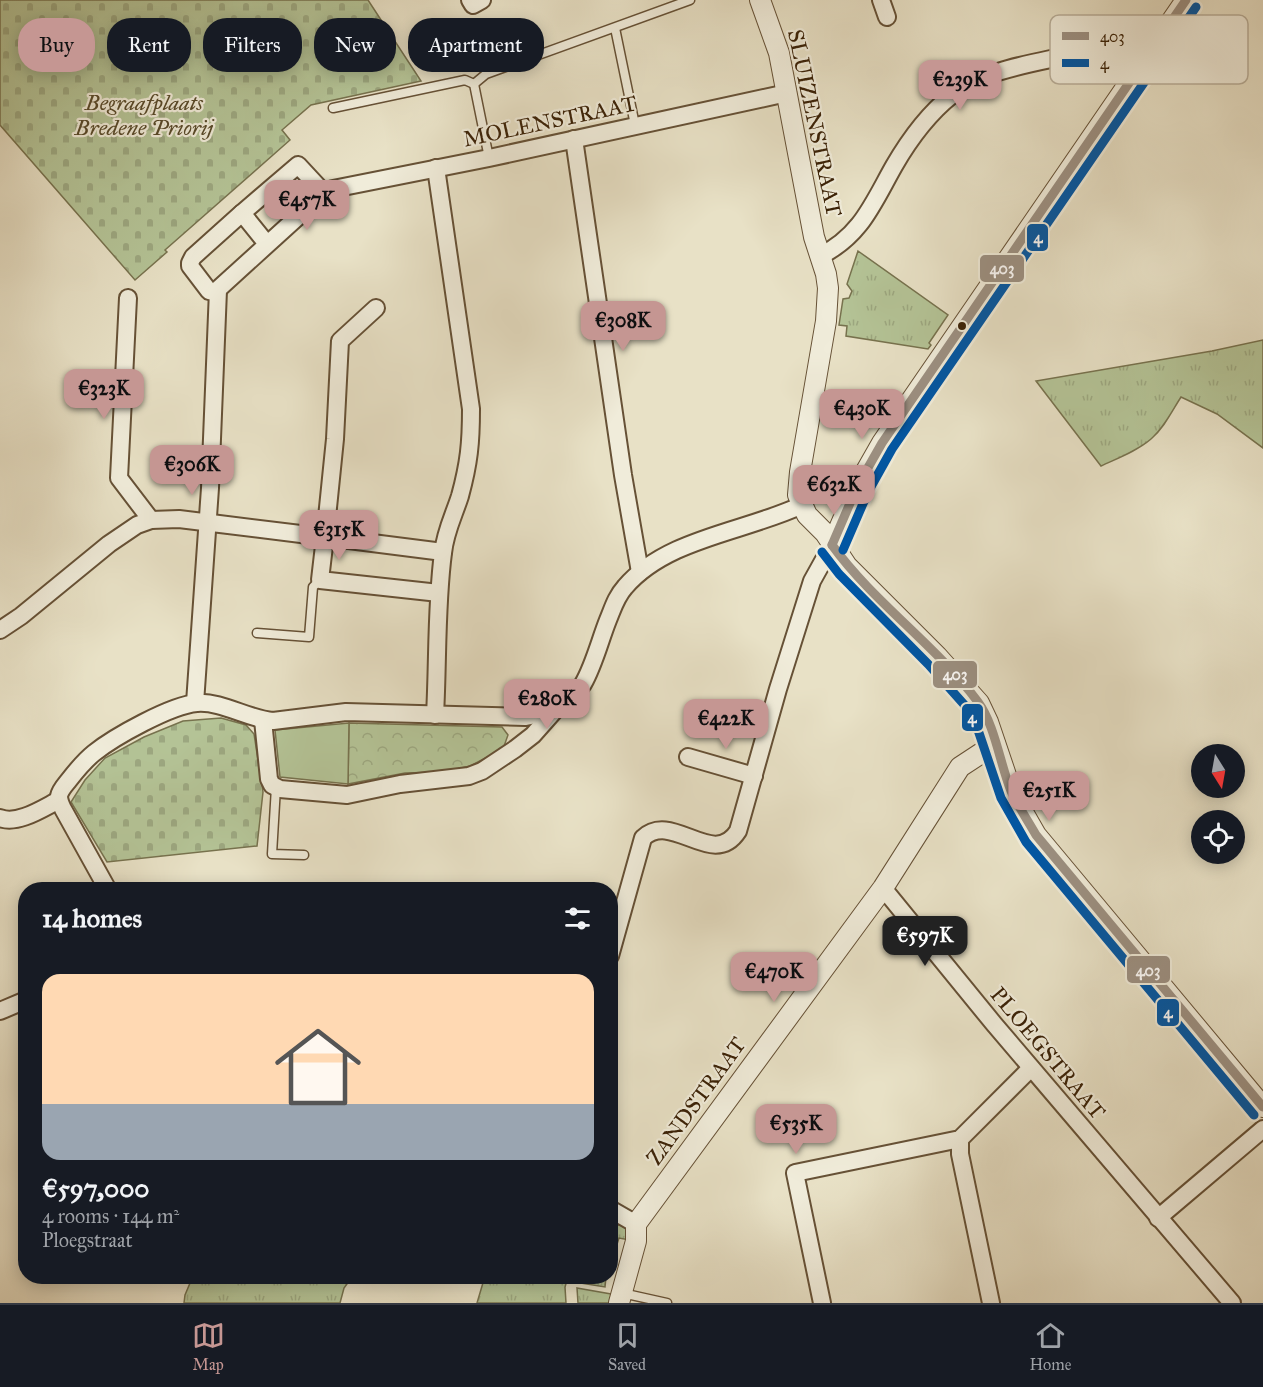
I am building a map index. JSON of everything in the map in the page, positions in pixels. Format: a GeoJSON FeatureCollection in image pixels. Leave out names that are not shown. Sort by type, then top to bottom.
{"type":"FeatureCollection","features":[{"type":"Feature","properties":{"kind":"street"},"geometry":{"type":"LineString","coordinates":[[470,0],[473,5],[482,0]]}},
{"type":"Feature","properties":{"kind":"street","name":"SLUIZENSTRAAT"},"geometry":{"type":"LineString","coordinates":[[760,0],[777,43],[814,237],[826,274],[828,302],[817,385],[798,487],[802,505]]}},
{"type":"Feature","properties":{"kind":"street"},"geometry":{"type":"LineString","coordinates":[[881,0],[887,17]]}},
{"type":"Feature","properties":{"kind":"street"},"geometry":{"type":"LineString","coordinates":[[1176,15],[1186,0]]}},
{"type":"Feature","properties":{"kind":"street"},"geometry":{"type":"LineString","coordinates":[[820,256],[840,245],[851,235],[864,218],[911,140],[927,119],[954,94],[978,79],[994,73],[1050,59]]}},
{"type":"Feature","properties":{"kind":"street"},"geometry":{"type":"LineString","coordinates":[[618,927],[643,838],[648,833],[665,830],[709,844],[728,843],[738,831],[778,689],[812,581],[832,545],[857,487],[882,443],[1129,84]]}},
{"type":"Feature","properties":{"kind":"street","name":"MOLENSTRAAT"},"geometry":{"type":"LineString","coordinates":[[218,290],[324,193],[333,189],[489,158],[787,93]]}},
{"type":"Feature","properties":{"kind":"street"},"geometry":{"type":"LineString","coordinates":[[574,139],[623,475],[640,572]]}},
{"type":"Feature","properties":{"kind":"street"},"geometry":{"type":"LineString","coordinates":[[195,703],[217,354],[218,290],[209,291],[192,270],[190,262],[298,165],[324,193]]}},
{"type":"Feature","properties":{"kind":"street"},"geometry":{"type":"LineString","coordinates":[[435,715],[439,593],[443,552],[471,447],[471,409],[436,168]]}},
{"type":"Feature","properties":{"kind":"street"},"geometry":{"type":"LineString","coordinates":[[242,213],[267,244]]}},
{"type":"Feature","properties":{"kind":"street"},"geometry":{"type":"LineString","coordinates":[[128,298],[119,478],[151,520]]}},
{"type":"Feature","properties":{"kind":"street"},"geometry":{"type":"LineString","coordinates":[[376,308],[339,340],[335,439],[320,580],[439,593]]}},
{"type":"Feature","properties":{"kind":"street"},"geometry":{"type":"LineString","coordinates":[[1,819],[9,821],[20,818],[59,800],[63,788],[77,771],[104,746],[152,720],[195,703],[210,704],[273,721],[346,712],[525,717],[546,712],[577,691],[584,682],[617,596],[640,572],[670,554],[700,541],[773,518],[802,505],[807,515],[825,533],[847,566],[890,607],[971,694],[983,711],[1017,804],[1043,846],[1263,1107]]}},
{"type":"Feature","properties":{"kind":"street"},"geometry":{"type":"LineString","coordinates":[[0,630],[21,616],[108,544],[137,525],[151,520],[179,519],[443,552]]}},
{"type":"Feature","properties":{"kind":"street"},"geometry":{"type":"LineString","coordinates":[[263,720],[269,779],[276,787],[347,795],[400,784],[469,776],[483,771],[533,735],[563,702]]}},
{"type":"Feature","properties":{"kind":"street","name":"ZANDSTRAAT"},"geometry":{"type":"LineString","coordinates":[[621,1298],[636,1241],[636,1224],[883,888],[960,767],[996,744]]}},
{"type":"Feature","properties":{"kind":"street"},"geometry":{"type":"LineString","coordinates":[[688,758],[754,776]]}},
{"type":"Feature","properties":{"kind":"street"},"geometry":{"type":"LineString","coordinates":[[59,800],[104,882]]}},
{"type":"Feature","properties":{"kind":"street","name":"PLOEGSTRAAT"},"geometry":{"type":"LineString","coordinates":[[883,888],[1031,1068],[1232,1303]]}},
{"type":"Feature","properties":{"kind":"street"},"geometry":{"type":"LineString","coordinates":[[0,1011],[18,1003]]}},
{"type":"Feature","properties":{"kind":"street"},"geometry":{"type":"LineString","coordinates":[[822,1303],[795,1173],[960,1139],[1031,1068]]}},
{"type":"Feature","properties":{"kind":"street"},"geometry":{"type":"LineString","coordinates":[[1158,1218],[1263,1129]]}},
{"type":"Feature","properties":{"kind":"street"},"geometry":{"type":"LineString","coordinates":[[960,1139],[960,1154],[991,1303]]}},
{"type":"Feature","properties":{"kind":"street"},"geometry":{"type":"LineString","coordinates":[[618,1214],[636,1224]]}},
{"type":"Feature","properties":{"kind":"lane"},"geometry":{"type":"LineString","coordinates":[[474,84],[486,75],[690,0]]}},
{"type":"Feature","properties":{"kind":"lane"},"geometry":{"type":"LineString","coordinates":[[615,28],[635,125]]}},
{"type":"Feature","properties":{"kind":"lane"},"geometry":{"type":"LineString","coordinates":[[333,108],[465,80],[474,84]]}},
{"type":"Feature","properties":{"kind":"lane"},"geometry":{"type":"LineString","coordinates":[[474,84],[489,158]]}},
{"type":"Feature","properties":{"kind":"lane"},"geometry":{"type":"LineString","coordinates":[[257,633],[309,637],[313,587],[320,580]]}},
{"type":"Feature","properties":{"kind":"lane"},"geometry":{"type":"LineString","coordinates":[[276,787],[272,854],[304,855]]}},
{"type":"Feature","properties":{"kind":"lane"},"geometry":{"type":"LineString","coordinates":[[621,1298],[667,1303]]}},
{"type":"Feature","properties":{"kind":"green space","name":"Begraafplaats Bredene Priorij"},"geometry":{"type":"Polygon","coordinates":[[[0,0],[368,0],[380,18],[314,18],[314,72],[396,72],[396,43],[408,61],[408,72],[415,72],[421,81],[311,105],[282,130],[290,140],[165,250],[167,252],[135,280],[0,125],[0,0]]]}},
{"type":"Feature","properties":{"kind":"green space"},"geometry":{"type":"Polygon","coordinates":[[[858,251],[948,315],[929,343],[931,345],[928,349],[846,336],[847,326],[839,325],[843,299],[849,298],[852,291],[847,284],[858,251]]]}},
{"type":"Feature","properties":{"kind":"green space"},"geometry":{"type":"Polygon","coordinates":[[[1263,340],[1263,448],[1217,414],[1181,397],[1156,435],[1134,451],[1101,466],[1036,381],[1212,351],[1263,340]]]}},
{"type":"Feature","properties":{"kind":"green space"},"geometry":{"type":"Polygon","coordinates":[[[221,718],[246,725],[254,734],[263,792],[257,846],[107,862],[71,802],[85,780],[105,758],[144,737],[183,721],[221,718]]]}},
{"type":"Feature","properties":{"kind":"green space"},"geometry":{"type":"Polygon","coordinates":[[[349,723],[502,727],[508,735],[503,749],[470,766],[443,772],[405,773],[348,784],[349,723]]]}},
{"type":"Feature","properties":{"kind":"green space"},"geometry":{"type":"Polygon","coordinates":[[[349,723],[348,784],[280,777],[275,730],[349,723]]]}},
{"type":"Feature","properties":{"kind":"green space"},"geometry":{"type":"Polygon","coordinates":[[[620,1223],[626,1227],[630,1240],[619,1238],[618,1241],[620,1223]]]}},
{"type":"Feature","properties":{"kind":"green space"},"geometry":{"type":"Polygon","coordinates":[[[190,1284],[347,1284],[340,1303],[184,1303],[190,1284]]]}},
{"type":"Feature","properties":{"kind":"green space"},"geometry":{"type":"Polygon","coordinates":[[[483,1284],[566,1284],[566,1303],[477,1303],[483,1284]]]}},
{"type":"Feature","properties":{"kind":"green space"},"geometry":{"type":"Polygon","coordinates":[[[587,1284],[605,1284],[605,1287],[587,1284]]]}},
{"type":"Feature","properties":{"kind":"green space"},"geometry":{"type":"Polygon","coordinates":[[[577,1288],[611,1294],[614,1298],[613,1303],[578,1303],[577,1288]]]}},
{"type":"Feature","properties":{"kind":"transit line","name":"403"},"geometry":{"type":"LineString","coordinates":[[1176,15],[1186,0]]}},
{"type":"Feature","properties":{"kind":"transit line","name":"4"},"geometry":{"type":"LineString","coordinates":[[1190,15],[1196,7]]}},
{"type":"Feature","properties":{"kind":"transit line","name":"403"},"geometry":{"type":"LineString","coordinates":[[832,545],[857,487],[882,443],[1128,84]]}},
{"type":"Feature","properties":{"kind":"transit line","name":"4"},"geometry":{"type":"LineString","coordinates":[[843,550],[868,492],[892,449],[1143,84]]}},
{"type":"Feature","properties":{"kind":"transit line","name":"403"},"geometry":{"type":"LineString","coordinates":[[832,545],[866,586],[943,661],[978,702],[989,722],[1011,791],[1036,835],[1263,1107]]}},
{"type":"Feature","properties":{"kind":"transit line","name":"4"},"geometry":{"type":"LineString","coordinates":[[822,552],[839,574],[928,664],[969,710],[1001,798],[1026,842],[1254,1115]]}}]}
